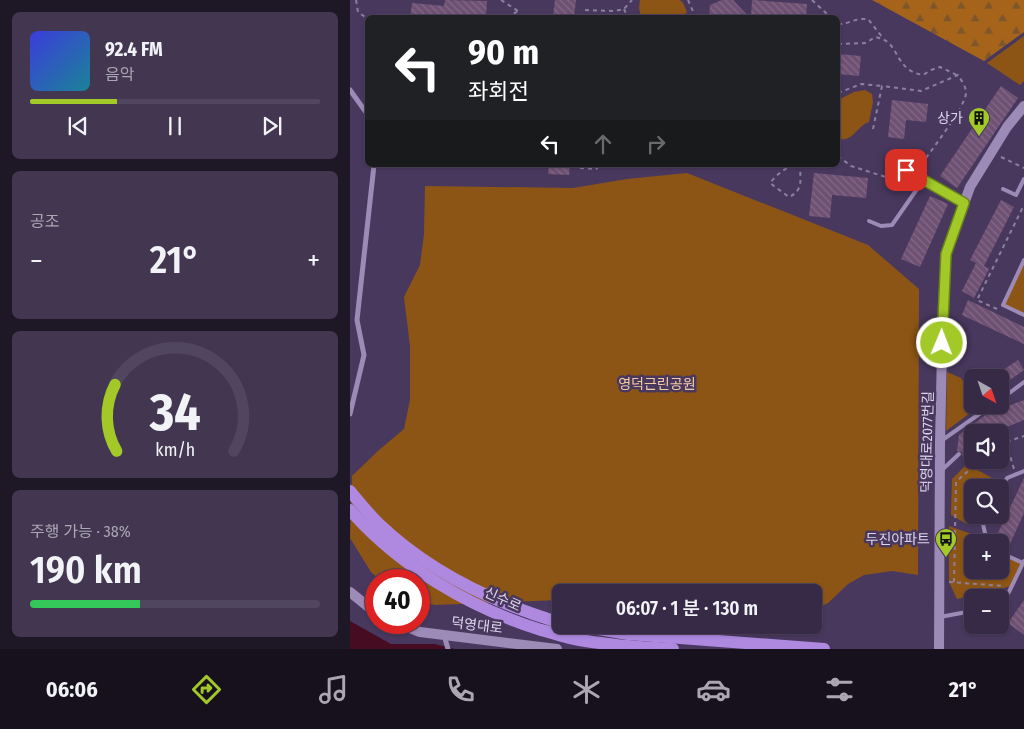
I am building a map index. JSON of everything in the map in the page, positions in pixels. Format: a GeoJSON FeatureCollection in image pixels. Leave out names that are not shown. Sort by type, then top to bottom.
{"type":"FeatureCollection","features":[{"type":"Feature","properties":{"kind":"main road","name":"신수로"},"geometry":{"type":"LineString","coordinates":[[350,491],[378,522],[417,556],[460,582],[506,605],[552,620]]}},
{"type":"Feature","properties":{"kind":"main road","name":"신수로"},"geometry":{"type":"LineString","coordinates":[[350,510],[366,528],[415,568],[466,599],[510,620],[570,638],[672,649]]}},
{"type":"Feature","properties":{"kind":"main road"},"geometry":{"type":"LineString","coordinates":[[628,634],[824,649]]}},
{"type":"Feature","properties":{"kind":"street"},"geometry":{"type":"LineString","coordinates":[[350,90],[365,111]]}},
{"type":"Feature","properties":{"kind":"street","name":"덕영대로2077번길"},"geometry":{"type":"LineString","coordinates":[[939,649],[940,442],[946,254],[970,187],[1007,127],[1024,106]]}},
{"type":"Feature","properties":{"kind":"street"},"geometry":{"type":"LineString","coordinates":[[350,414],[364,355],[357,320],[374,167]]}},
{"type":"Feature","properties":{"kind":"street"},"geometry":{"type":"LineString","coordinates":[[350,592],[365,604]]}},
{"type":"Feature","properties":{"kind":"street","name":"덕영대로"},"geometry":{"type":"LineString","coordinates":[[430,633],[557,649]]}},
{"type":"Feature","properties":{"kind":"street"},"geometry":{"type":"LineString","coordinates":[[444,635],[448,649]]}},
{"type":"Feature","properties":{"kind":"lane"},"geometry":{"type":"LineString","coordinates":[[906,170],[915,173],[964,203]]}},
{"type":"Feature","properties":{"kind":"lane"},"geometry":{"type":"LineString","coordinates":[[869,221],[881,226],[892,226],[924,179]]}},
{"type":"Feature","properties":{"kind":"lane"},"geometry":{"type":"LineString","coordinates":[[1003,189],[1016,195],[1024,179]]}},
{"type":"Feature","properties":{"kind":"lane"},"geometry":{"type":"LineString","coordinates":[[1024,260],[1002,305],[1024,315]]}},
{"type":"Feature","properties":{"kind":"lane"},"geometry":{"type":"LineString","coordinates":[[1009,393],[1024,382]]}},
{"type":"Feature","properties":{"kind":"lane"},"geometry":{"type":"LineString","coordinates":[[940,442],[979,414]]}},
{"type":"Feature","properties":{"kind":"lane"},"geometry":{"type":"LineString","coordinates":[[940,473],[959,454]]}},
{"type":"Feature","properties":{"kind":"lane"},"geometry":{"type":"LineString","coordinates":[[1006,479],[1024,471]]}},
{"type":"Feature","properties":{"kind":"lane"},"geometry":{"type":"LineString","coordinates":[[1009,556],[1024,562],[1009,592]]}},
{"type":"Feature","properties":{"kind":"lane"},"geometry":{"type":"LineString","coordinates":[[940,617],[964,612]]}},
{"type":"Feature","properties":{"kind":"path"},"geometry":{"type":"LineString","coordinates":[[356,0],[358,12],[365,16]]}},
{"type":"Feature","properties":{"kind":"path"},"geometry":{"type":"LineString","coordinates":[[501,0],[518,11],[519,15]]}},
{"type":"Feature","properties":{"kind":"path"},"geometry":{"type":"LineString","coordinates":[[585,10],[615,11],[624,9],[632,0]]}},
{"type":"Feature","properties":{"kind":"path"},"geometry":{"type":"LineString","coordinates":[[688,0],[695,15]]}},
{"type":"Feature","properties":{"kind":"path"},"geometry":{"type":"LineString","coordinates":[[812,0],[827,15]]}},
{"type":"Feature","properties":{"kind":"path"},"geometry":{"type":"LineString","coordinates":[[624,9],[627,15]]}},
{"type":"Feature","properties":{"kind":"path"},"geometry":{"type":"LineString","coordinates":[[512,15],[518,11]]}},
{"type":"Feature","properties":{"kind":"path"},"geometry":{"type":"LineString","coordinates":[[840,24],[847,23],[856,18],[868,19],[890,44],[907,68],[916,74],[922,75],[940,67],[958,75],[964,84],[966,94],[961,107],[915,173]]}},
{"type":"Feature","properties":{"kind":"path"},"geometry":{"type":"LineString","coordinates":[[840,44],[866,44],[875,37],[883,38]]}},
{"type":"Feature","properties":{"kind":"path"},"geometry":{"type":"LineString","coordinates":[[840,92],[861,84],[922,91],[958,75]]}},
{"type":"Feature","properties":{"kind":"path"},"geometry":{"type":"LineString","coordinates":[[873,129],[882,86]]}},
{"type":"Feature","properties":{"kind":"path"},"geometry":{"type":"LineString","coordinates":[[997,155],[1024,168]]}},
{"type":"Feature","properties":{"kind":"path"},"geometry":{"type":"LineString","coordinates":[[840,158],[851,166],[918,188]]}},
{"type":"Feature","properties":{"kind":"path"},"geometry":{"type":"LineString","coordinates":[[580,168],[598,167]]}},
{"type":"Feature","properties":{"kind":"path"},"geometry":{"type":"LineString","coordinates":[[789,167],[776,175],[770,183],[789,197],[796,194],[800,186],[800,167]]}},
{"type":"Feature","properties":{"kind":"path"},"geometry":{"type":"LineString","coordinates":[[1001,311],[978,300],[1022,209],[1024,210]]}},
{"type":"Feature","properties":{"kind":"path"},"geometry":{"type":"LineString","coordinates":[[1009,441],[1024,436]]}},
{"type":"Feature","properties":{"kind":"path"},"geometry":{"type":"LineString","coordinates":[[1009,453],[1015,474]]}},
{"type":"Feature","properties":{"kind":"path"},"geometry":{"type":"LineString","coordinates":[[954,582],[956,482],[970,469]]}},
{"type":"Feature","properties":{"kind":"path"},"geometry":{"type":"LineString","coordinates":[[945,582],[1012,586]]}},
{"type":"Feature","properties":{"kind":"green space"},"geometry":{"type":"Polygon","coordinates":[[[640,0],[680,0],[687,12],[684,15],[641,15],[640,0]]]}},
{"type":"Feature","properties":{"kind":"green space"},"geometry":{"type":"Polygon","coordinates":[[[872,0],[1024,0],[1024,32],[984,61],[872,0]]]}},
{"type":"Feature","properties":{"kind":"green space"},"geometry":{"type":"Polygon","coordinates":[[[1024,36],[1024,81],[1020,85],[987,63],[1024,36]]]}},
{"type":"Feature","properties":{"kind":"green space"},"geometry":{"type":"Polygon","coordinates":[[[865,90],[872,94],[873,102],[869,122],[848,138],[840,139],[840,99],[854,92],[865,90]]]}},
{"type":"Feature","properties":{"kind":"green space","name":"영덕근린공원"},"geometry":{"type":"Polygon","coordinates":[[[687,173],[868,245],[919,289],[918,575],[892,571],[864,575],[848,584],[828,603],[822,606],[822,584],[552,584],[552,600],[435,605],[430,604],[430,569],[369,569],[350,538],[352,476],[404,429],[410,400],[410,346],[404,297],[420,265],[424,234],[425,186],[573,188],[627,179],[687,173]]]}},
{"type":"Feature","properties":{"kind":"green space"},"geometry":{"type":"Polygon","coordinates":[[[1024,260],[1024,315],[1003,305],[1024,260]]]}},
{"type":"Feature","properties":{"kind":"green space"},"geometry":{"type":"Polygon","coordinates":[[[947,372],[961,378],[964,383],[964,414],[969,414],[946,431],[947,372]]]}},
{"type":"Feature","properties":{"kind":"green space"},"geometry":{"type":"Polygon","coordinates":[[[964,467],[964,469],[976,469],[992,478],[964,479],[964,522],[951,515],[952,479],[964,467]]]}},
{"type":"Feature","properties":{"kind":"green space"},"geometry":{"type":"Polygon","coordinates":[[[949,526],[972,534],[964,534],[964,579],[1009,579],[1009,555],[1023,563],[1012,586],[999,589],[964,589],[964,597],[957,599],[949,582],[949,526]]]}},
{"type":"Feature","properties":{"kind":"shaded area"},"geometry":{"type":"Polygon","coordinates":[[[350,621],[365,629],[365,634],[373,634],[391,644],[435,644],[455,649],[350,649],[350,621]]]}},
{"type":"Feature","properties":{"kind":"building"},"geometry":{"type":"Polygon","coordinates":[[[445,0],[487,1],[486,15],[410,15],[412,3],[444,6],[445,0]]]}},
{"type":"Feature","properties":{"kind":"building"},"geometry":{"type":"Polygon","coordinates":[[[555,0],[576,0],[574,15],[553,15],[555,0]]]}},
{"type":"Feature","properties":{"kind":"building"},"geometry":{"type":"Polygon","coordinates":[[[722,0],[733,0],[747,15],[709,15],[710,5],[722,0]]]}},
{"type":"Feature","properties":{"kind":"building"},"geometry":{"type":"Polygon","coordinates":[[[752,0],[807,4],[806,15],[751,15],[752,0]]]}},
{"type":"Feature","properties":{"kind":"building"},"geometry":{"type":"Polygon","coordinates":[[[840,54],[861,56],[859,76],[840,74],[840,54]]]}},
{"type":"Feature","properties":{"kind":"building","name":"상가"},"geometry":{"type":"Polygon","coordinates":[[[1001,86],[1018,98],[957,188],[940,176],[1001,86]]]}},
{"type":"Feature","properties":{"kind":"building"},"geometry":{"type":"Polygon","coordinates":[[[892,100],[928,104],[926,122],[906,120],[904,139],[888,137],[892,100]]]}},
{"type":"Feature","properties":{"kind":"building"},"geometry":{"type":"Polygon","coordinates":[[[549,167],[570,167],[569,175],[548,174],[549,167]]]}},
{"type":"Feature","properties":{"kind":"building"},"geometry":{"type":"Polygon","coordinates":[[[814,173],[868,178],[866,198],[832,195],[830,218],[809,216],[814,173]]]}},
{"type":"Feature","properties":{"kind":"building"},"geometry":{"type":"Polygon","coordinates":[[[930,196],[948,204],[920,267],[901,259],[930,196]]]}},
{"type":"Feature","properties":{"kind":"building"},"geometry":{"type":"Polygon","coordinates":[[[1001,200],[1014,207],[984,266],[989,269],[974,298],[962,291],[976,263],[970,260],[1001,200]]]}},
{"type":"Feature","properties":{"kind":"building"},"geometry":{"type":"Polygon","coordinates":[[[968,300],[1024,327],[1024,344],[962,315],[968,300]]]}},
{"type":"Feature","properties":{"kind":"building"},"geometry":{"type":"Polygon","coordinates":[[[1018,360],[1024,370],[1009,381],[1009,369],[1004,369],[1018,360]]]}},
{"type":"Feature","properties":{"kind":"building"},"geometry":{"type":"Polygon","coordinates":[[[1024,400],[1024,420],[1009,426],[1009,424],[974,424],[987,414],[1009,414],[1009,406],[1024,400]]]}},
{"type":"Feature","properties":{"kind":"building"},"geometry":{"type":"Polygon","coordinates":[[[964,431],[963,458],[962,452],[957,451],[959,435],[964,431]]]}},
{"type":"Feature","properties":{"kind":"building"},"geometry":{"type":"Polygon","coordinates":[[[1024,478],[1024,513],[1010,544],[1009,534],[997,534],[1002,524],[1009,524],[1009,510],[1024,478]]]}},
{"type":"Feature","properties":{"kind":"building"},"geometry":{"type":"Polygon","coordinates":[[[1024,600],[1024,635],[1009,624],[1024,600]]]}},
{"type":"Feature","properties":{"kind":"place","name":"상가"},"geometry":{"type":"Point","coordinates":[979,137]}},
{"type":"Feature","properties":{"kind":"place","name":"두진아파트"},"geometry":{"type":"Point","coordinates":[946,558]}},
{"type":"Feature","properties":{"kind":"route"},"geometry":{"type":"LineString","coordinates":[[906,170],[915,173],[956,200],[964,203],[946,254],[942,343]]}}]}
